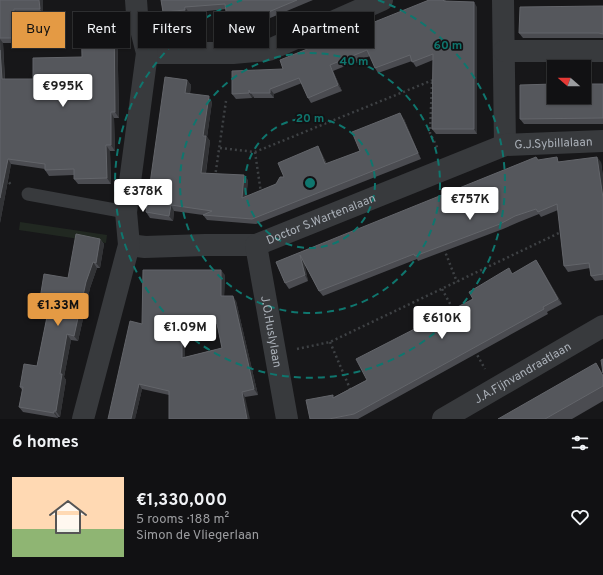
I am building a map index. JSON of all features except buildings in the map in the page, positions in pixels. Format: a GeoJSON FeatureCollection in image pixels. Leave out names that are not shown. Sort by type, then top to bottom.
{"type":"FeatureCollection","features":[{"type":"Feature","properties":{"kind":"street"},"geometry":{"type":"LineString","coordinates":[[83,419],[128,245],[126,212],[147,53],[137,14],[136,0]]}},
{"type":"Feature","properties":{"kind":"street"},"geometry":{"type":"LineString","coordinates":[[147,53],[233,53],[269,50],[382,0]]}},
{"type":"Feature","properties":{"kind":"street"},"geometry":{"type":"LineString","coordinates":[[503,0],[505,144]]}},
{"type":"Feature","properties":{"kind":"street"},"geometry":{"type":"LineString","coordinates":[[504,51],[603,51]]}},
{"type":"Feature","properties":{"kind":"street","name":"G.J.Sybillalaan"},"geometry":{"type":"LineString","coordinates":[[505,144],[603,141]]}},
{"type":"Feature","properties":{"kind":"street","name":"Doctor S.Wartenalaan"},"geometry":{"type":"LineString","coordinates":[[128,245],[146,247],[256,245],[505,144]]}},
{"type":"Feature","properties":{"kind":"street","name":"J.O.Huslylaan"},"geometry":{"type":"LineString","coordinates":[[256,245],[274,354],[287,419]]}},
{"type":"Feature","properties":{"kind":"street","name":"J.A.Fijnvandraatlaan"},"geometry":{"type":"LineString","coordinates":[[443,419],[603,326]]}},
{"type":"Feature","properties":{"kind":"lane"},"geometry":{"type":"LineString","coordinates":[[28,194],[126,212]]}},
{"type":"Feature","properties":{"kind":"path"},"geometry":{"type":"LineString","coordinates":[[232,48],[233,53]]}},
{"type":"Feature","properties":{"kind":"path"},"geometry":{"type":"LineString","coordinates":[[433,72],[430,133],[447,168]]}},
{"type":"Feature","properties":{"kind":"path"},"geometry":{"type":"LineString","coordinates":[[220,148],[255,152],[433,80]]}},
{"type":"Feature","properties":{"kind":"path"},"geometry":{"type":"LineString","coordinates":[[215,178],[226,101]]}},
{"type":"Feature","properties":{"kind":"path"},"geometry":{"type":"LineString","coordinates":[[255,152],[262,196]]}},
{"type":"Feature","properties":{"kind":"path"},"geometry":{"type":"LineString","coordinates":[[274,354],[330,342],[561,232]]}},
{"type":"Feature","properties":{"kind":"path"},"geometry":{"type":"LineString","coordinates":[[443,245],[457,282]]}},
{"type":"Feature","properties":{"kind":"path"},"geometry":{"type":"LineString","coordinates":[[442,289],[456,315]]}},
{"type":"Feature","properties":{"kind":"path"},"geometry":{"type":"LineString","coordinates":[[330,342],[354,398]]}},
{"type":"Feature","properties":{"kind":"path"},"geometry":{"type":"LineString","coordinates":[[474,349],[495,388]]}},
{"type":"Feature","properties":{"kind":"shaded area"},"geometry":{"type":"Polygon","coordinates":[[[20,222],[107,235],[106,243],[19,230],[20,222]]]}}]}
